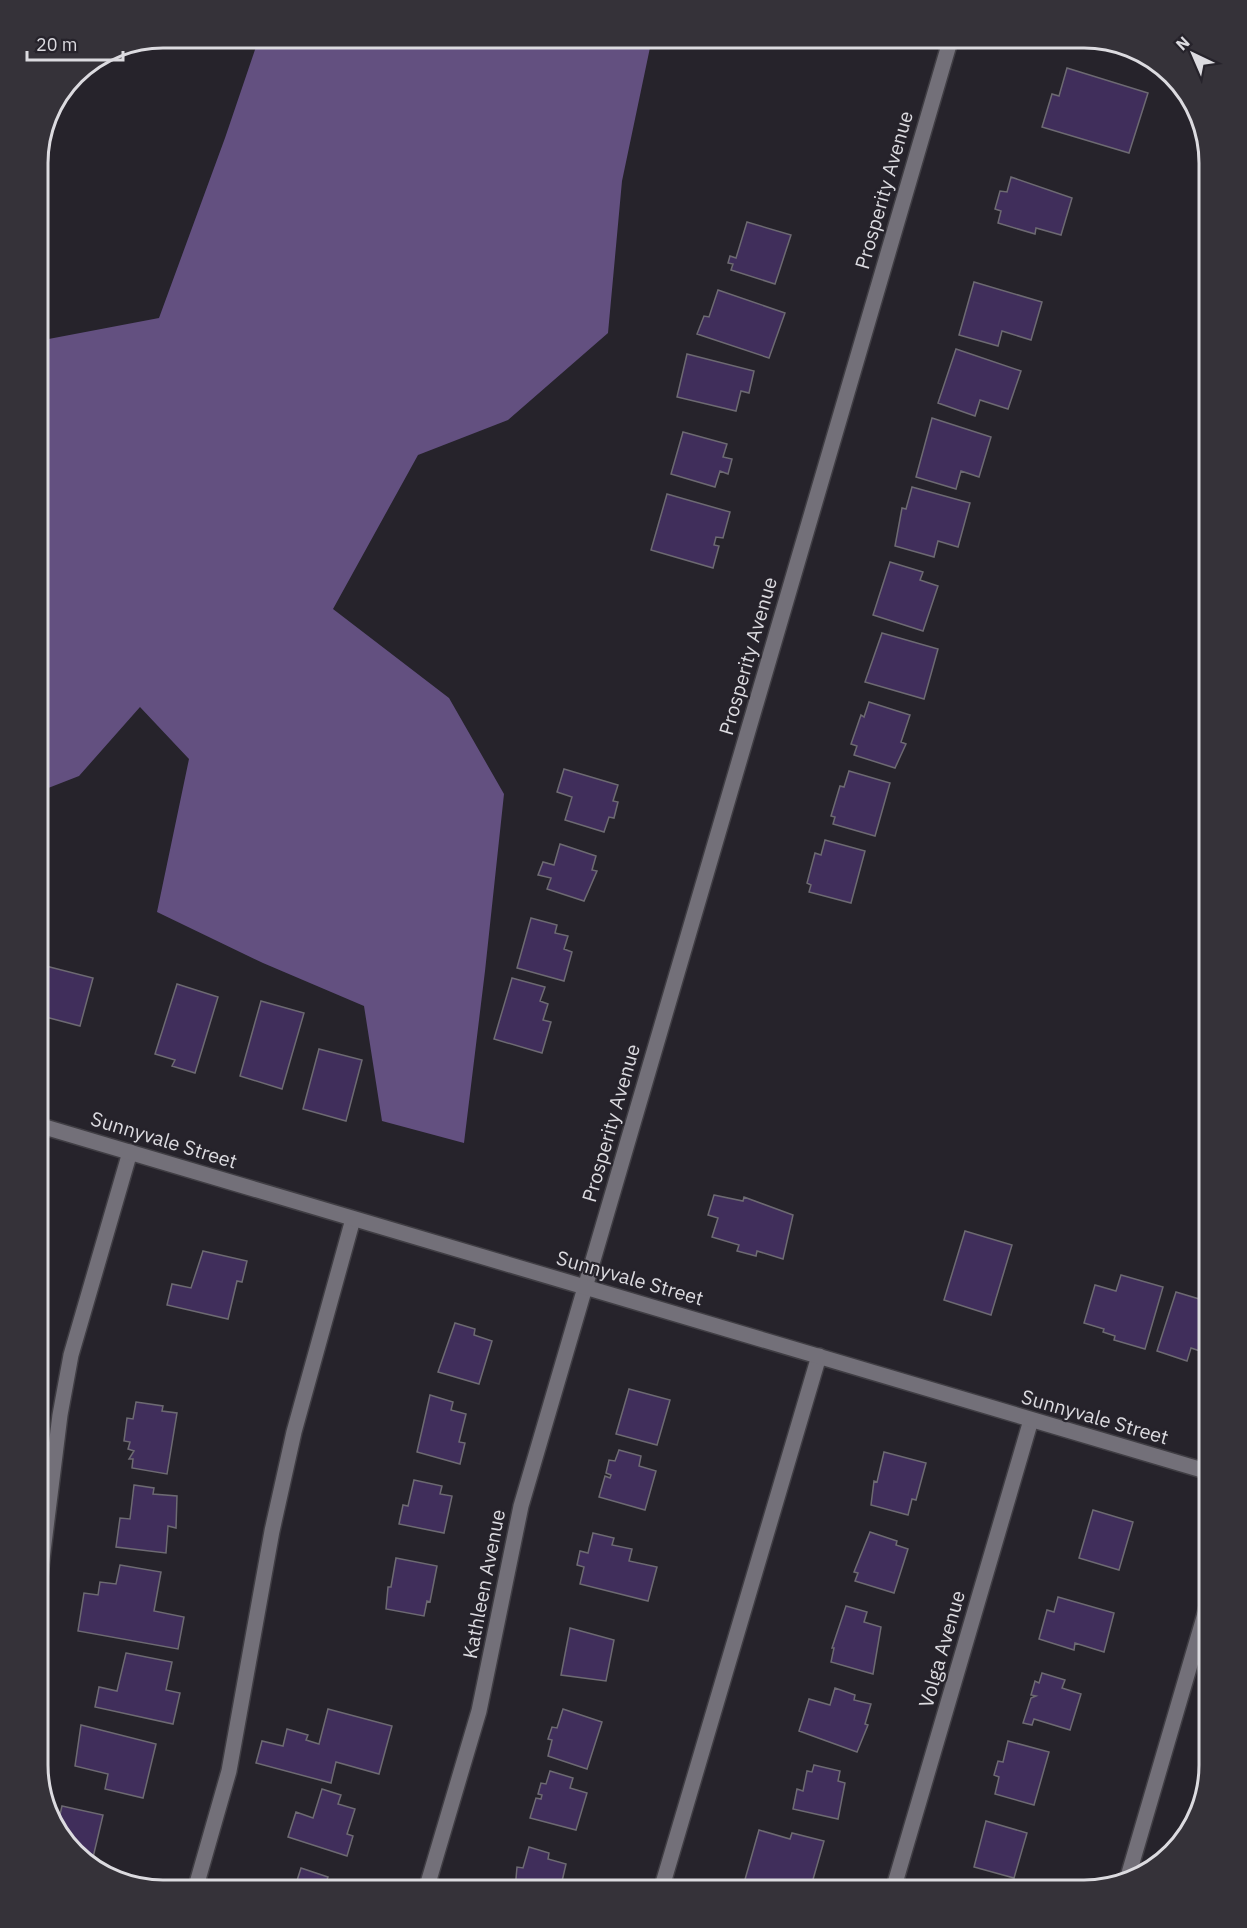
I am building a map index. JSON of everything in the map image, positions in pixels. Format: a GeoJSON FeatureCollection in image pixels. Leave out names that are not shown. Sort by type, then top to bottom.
{"type":"FeatureCollection","features":[{"type":"Feature","properties":{"kind":"street","name":"Prosperity Avenue"},"geometry":{"type":"LineString","coordinates":[[585,1287],[948,48]]}},
{"type":"Feature","properties":{"kind":"street","name":"Sunnyvale Street"},"geometry":{"type":"LineString","coordinates":[[48,1128],[1199,1469]]}},
{"type":"Feature","properties":{"kind":"street"},"geometry":{"type":"LineString","coordinates":[[48,1511],[60,1414],[71,1355],[130,1152]]}},
{"type":"Feature","properties":{"kind":"street"},"geometry":{"type":"LineString","coordinates":[[198,1880],[229,1771],[272,1531],[294,1432],[353,1219]]}},
{"type":"Feature","properties":{"kind":"street","name":"Kathleen Avenue"},"geometry":{"type":"LineString","coordinates":[[429,1880],[479,1711],[521,1506],[585,1287]]}},
{"type":"Feature","properties":{"kind":"street"},"geometry":{"type":"LineString","coordinates":[[664,1880],[819,1356]]}},
{"type":"Feature","properties":{"kind":"street","name":"Volga Avenue"},"geometry":{"type":"LineString","coordinates":[[896,1880],[1030,1420]]}},
{"type":"Feature","properties":{"kind":"street"},"geometry":{"type":"LineString","coordinates":[[1130,1870],[1199,1634]]}},
{"type":"Feature","properties":{"kind":"shaded area"},"geometry":{"type":"Polygon","coordinates":[[[256,48],[650,48],[622,181],[608,333],[508,420],[418,455],[333,609],[449,698],[504,794],[464,1143],[382,1121],[364,1006],[263,963],[157,912],[189,759],[140,707],[79,776],[48,788],[48,339],[159,318],[256,48]]]}},
{"type":"Feature","properties":{"kind":"building"},"geometry":{"type":"Polygon","coordinates":[[[1067,68],[1148,93],[1129,153],[1042,127],[1052,94],[1059,96],[1067,68]]]}},
{"type":"Feature","properties":{"kind":"building"},"geometry":{"type":"Polygon","coordinates":[[[1011,177],[1072,198],[1061,235],[1036,228],[1035,234],[998,223],[1001,211],[995,209],[1000,191],[1007,192],[1011,177]]]}},
{"type":"Feature","properties":{"kind":"building"},"geometry":{"type":"Polygon","coordinates":[[[747,222],[791,235],[775,284],[731,270],[733,264],[728,263],[730,256],[736,258],[747,222]]]}},
{"type":"Feature","properties":{"kind":"building"},"geometry":{"type":"Polygon","coordinates":[[[974,282],[1042,302],[1031,340],[1002,331],[998,346],[959,335],[974,282]]]}},
{"type":"Feature","properties":{"kind":"building"},"geometry":{"type":"Polygon","coordinates":[[[718,290],[785,313],[769,358],[697,334],[704,316],[709,317],[718,290]]]}},
{"type":"Feature","properties":{"kind":"building"},"geometry":{"type":"Polygon","coordinates":[[[956,349],[1021,371],[1008,409],[980,400],[975,416],[938,403],[956,349]]]}},
{"type":"Feature","properties":{"kind":"building"},"geometry":{"type":"Polygon","coordinates":[[[687,354],[754,371],[749,393],[741,391],[736,411],[677,397],[687,354]]]}},
{"type":"Feature","properties":{"kind":"building"},"geometry":{"type":"Polygon","coordinates":[[[932,418],[991,437],[979,477],[961,471],[956,489],[916,477],[932,418]]]}},
{"type":"Feature","properties":{"kind":"building"},"geometry":{"type":"Polygon","coordinates":[[[683,432],[727,444],[723,457],[732,459],[728,474],[720,471],[715,487],[671,474],[683,432]]]}},
{"type":"Feature","properties":{"kind":"building"},"geometry":{"type":"Polygon","coordinates":[[[912,487],[970,503],[958,547],[938,541],[934,557],[895,546],[902,508],[906,509],[912,487]]]}},
{"type":"Feature","properties":{"kind":"building"},"geometry":{"type":"Polygon","coordinates":[[[667,494],[730,512],[723,538],[716,537],[714,545],[719,546],[713,568],[651,550],[667,494]]]}},
{"type":"Feature","properties":{"kind":"building"},"geometry":{"type":"Polygon","coordinates":[[[890,562],[923,572],[920,580],[938,586],[923,631],[873,615],[890,562]]]}},
{"type":"Feature","properties":{"kind":"building"},"geometry":{"type":"Polygon","coordinates":[[[882,633],[938,649],[924,699],[865,682],[882,633]]]}},
{"type":"Feature","properties":{"kind":"building"},"geometry":{"type":"Polygon","coordinates":[[[869,702],[910,715],[901,742],[906,744],[895,768],[854,755],[857,746],[851,744],[861,715],[864,717],[869,702]]]}},
{"type":"Feature","properties":{"kind":"building"},"geometry":{"type":"Polygon","coordinates":[[[564,769],[618,785],[613,801],[618,802],[614,818],[609,817],[604,832],[565,820],[572,797],[557,792],[564,769]]]}},
{"type":"Feature","properties":{"kind":"building"},"geometry":{"type":"Polygon","coordinates":[[[849,771],[890,783],[875,836],[833,824],[835,817],[831,816],[840,786],[844,787],[849,771]]]}},
{"type":"Feature","properties":{"kind":"building"},"geometry":{"type":"Polygon","coordinates":[[[825,840],[865,851],[851,903],[809,892],[811,885],[807,883],[815,853],[821,855],[825,840]]]}},
{"type":"Feature","properties":{"kind":"building"},"geometry":{"type":"Polygon","coordinates":[[[560,844],[596,856],[592,870],[597,871],[584,901],[547,889],[551,878],[538,875],[543,862],[554,865],[560,844]]]}},
{"type":"Feature","properties":{"kind":"building"},"geometry":{"type":"Polygon","coordinates":[[[531,918],[557,925],[555,933],[568,936],[564,949],[572,952],[564,981],[517,968],[531,918]]]}},
{"type":"Feature","properties":{"kind":"building"},"geometry":{"type":"Polygon","coordinates":[[[48,967],[93,978],[80,1026],[48,1018],[48,967]]]}},
{"type":"Feature","properties":{"kind":"building"},"geometry":{"type":"Polygon","coordinates":[[[512,978],[545,987],[540,1001],[548,1004],[543,1020],[551,1022],[542,1053],[494,1039],[512,978]]]}},
{"type":"Feature","properties":{"kind":"building"},"geometry":{"type":"Polygon","coordinates":[[[177,984],[218,997],[195,1073],[172,1066],[175,1060],[155,1054],[177,984]]]}},
{"type":"Feature","properties":{"kind":"building"},"geometry":{"type":"Polygon","coordinates":[[[261,1001],[304,1013],[282,1089],[240,1076],[261,1001]]]}},
{"type":"Feature","properties":{"kind":"building"},"geometry":{"type":"Polygon","coordinates":[[[319,1049],[362,1060],[346,1121],[303,1109],[319,1049]]]}},
{"type":"Feature","properties":{"kind":"building"},"geometry":{"type":"Polygon","coordinates":[[[714,1195],[743,1201],[744,1197],[793,1215],[783,1259],[757,1251],[756,1256],[737,1251],[739,1245],[712,1237],[718,1218],[708,1215],[714,1195]]]}},
{"type":"Feature","properties":{"kind":"building"},"geometry":{"type":"Polygon","coordinates":[[[965,1231],[1012,1245],[991,1315],[944,1300],[965,1231]]]}},
{"type":"Feature","properties":{"kind":"building"},"geometry":{"type":"Polygon","coordinates":[[[203,1251],[247,1261],[242,1282],[237,1281],[228,1319],[167,1305],[172,1284],[191,1288],[203,1251]]]}},
{"type":"Feature","properties":{"kind":"building"},"geometry":{"type":"Polygon","coordinates":[[[1121,1275],[1163,1287],[1145,1349],[1114,1340],[1115,1336],[1103,1332],[1104,1329],[1084,1323],[1095,1285],[1116,1291],[1121,1275]]]}},
{"type":"Feature","properties":{"kind":"building"},"geometry":{"type":"Polygon","coordinates":[[[1176,1292],[1199,1299],[1199,1351],[1191,1348],[1187,1361],[1157,1351],[1176,1292]]]}},
{"type":"Feature","properties":{"kind":"building"},"geometry":{"type":"Polygon","coordinates":[[[455,1323],[475,1329],[474,1335],[492,1341],[479,1384],[438,1372],[455,1323]]]}},
{"type":"Feature","properties":{"kind":"building"},"geometry":{"type":"Polygon","coordinates":[[[629,1389],[670,1400],[657,1445],[616,1434],[629,1389]]]}},
{"type":"Feature","properties":{"kind":"building"},"geometry":{"type":"Polygon","coordinates":[[[430,1395],[453,1402],[451,1410],[466,1414],[459,1442],[465,1443],[460,1464],[417,1452],[430,1395]]]}},
{"type":"Feature","properties":{"kind":"building"},"geometry":{"type":"Polygon","coordinates":[[[136,1402],[163,1406],[162,1411],[177,1413],[167,1474],[132,1468],[133,1459],[129,1459],[134,1451],[128,1449],[130,1442],[124,1441],[127,1418],[133,1419],[136,1402]]]}},
{"type":"Feature","properties":{"kind":"building"},"geometry":{"type":"Polygon","coordinates":[[[619,1450],[641,1456],[639,1466],[656,1471],[645,1510],[599,1497],[605,1476],[610,1478],[611,1475],[606,1473],[609,1460],[615,1461],[619,1450]]]}},
{"type":"Feature","properties":{"kind":"building"},"geometry":{"type":"Polygon","coordinates":[[[884,1452],[926,1463],[916,1500],[912,1499],[908,1515],[871,1505],[874,1481],[877,1482],[884,1452]]]}},
{"type":"Feature","properties":{"kind":"building"},"geometry":{"type":"Polygon","coordinates":[[[414,1480],[442,1486],[440,1494],[452,1496],[444,1533],[399,1524],[403,1505],[408,1506],[414,1480]]]}},
{"type":"Feature","properties":{"kind":"building"},"geometry":{"type":"Polygon","coordinates":[[[134,1485],[154,1488],[153,1494],[177,1496],[176,1528],[168,1526],[166,1553],[116,1547],[120,1518],[130,1519],[134,1485]]]}},
{"type":"Feature","properties":{"kind":"building"},"geometry":{"type":"Polygon","coordinates":[[[1093,1510],[1133,1522],[1119,1570],[1079,1558],[1093,1510]]]}},
{"type":"Feature","properties":{"kind":"building"},"geometry":{"type":"Polygon","coordinates":[[[870,1532],[897,1541],[896,1545],[908,1549],[894,1593],[855,1581],[858,1573],[854,1572],[870,1532]]]}},
{"type":"Feature","properties":{"kind":"building"},"geometry":{"type":"Polygon","coordinates":[[[593,1533],[614,1538],[612,1545],[632,1549],[629,1561],[657,1567],[648,1601],[580,1584],[584,1567],[577,1565],[580,1551],[588,1553],[593,1533]]]}},
{"type":"Feature","properties":{"kind":"building"},"geometry":{"type":"Polygon","coordinates":[[[396,1558],[437,1566],[430,1602],[427,1601],[424,1616],[386,1609],[388,1587],[391,1587],[396,1558]]]}},
{"type":"Feature","properties":{"kind":"building"},"geometry":{"type":"Polygon","coordinates":[[[120,1565],[161,1572],[154,1611],[184,1617],[178,1649],[78,1631],[84,1593],[98,1595],[100,1582],[116,1584],[120,1565]]]}},
{"type":"Feature","properties":{"kind":"building"},"geometry":{"type":"Polygon","coordinates":[[[1058,1597],[1114,1613],[1104,1652],[1075,1643],[1074,1650],[1039,1639],[1047,1610],[1054,1612],[1058,1597]]]}},
{"type":"Feature","properties":{"kind":"building"},"geometry":{"type":"Polygon","coordinates":[[[846,1606],[867,1612],[864,1622],[881,1627],[873,1674],[831,1662],[834,1648],[832,1648],[846,1606]]]}},
{"type":"Feature","properties":{"kind":"building"},"geometry":{"type":"Polygon","coordinates":[[[570,1628],[614,1640],[606,1681],[561,1675],[570,1628]]]}},
{"type":"Feature","properties":{"kind":"building"},"geometry":{"type":"Polygon","coordinates":[[[126,1653],[172,1662],[166,1690],[180,1693],[173,1724],[95,1707],[99,1687],[117,1691],[126,1653]]]}},
{"type":"Feature","properties":{"kind":"building"},"geometry":{"type":"Polygon","coordinates":[[[1042,1673],[1065,1680],[1062,1688],[1081,1694],[1070,1730],[1034,1719],[1032,1725],[1023,1723],[1031,1698],[1036,1696],[1031,1695],[1035,1681],[1039,1683],[1042,1673]]]}},
{"type":"Feature","properties":{"kind":"building"},"geometry":{"type":"Polygon","coordinates":[[[835,1688],[855,1695],[854,1700],[871,1704],[865,1724],[868,1725],[857,1752],[799,1731],[809,1699],[830,1705],[835,1688]]]}},
{"type":"Feature","properties":{"kind":"building"},"geometry":{"type":"Polygon","coordinates":[[[328,1709],[392,1726],[379,1774],[336,1762],[331,1783],[256,1763],[262,1741],[283,1746],[287,1729],[308,1735],[306,1740],[319,1744],[328,1709]]]}},
{"type":"Feature","properties":{"kind":"building"},"geometry":{"type":"Polygon","coordinates":[[[563,1709],[602,1722],[587,1769],[548,1756],[552,1740],[548,1739],[552,1727],[557,1728],[563,1709]]]}},
{"type":"Feature","properties":{"kind":"building"},"geometry":{"type":"Polygon","coordinates":[[[81,1725],[156,1744],[143,1798],[105,1789],[108,1774],[75,1766],[81,1725]]]}},
{"type":"Feature","properties":{"kind":"building"},"geometry":{"type":"Polygon","coordinates":[[[1008,1741],[1049,1752],[1034,1805],[995,1794],[999,1777],[994,1775],[998,1761],[1003,1762],[1008,1741]]]}},
{"type":"Feature","properties":{"kind":"building"},"geometry":{"type":"Polygon","coordinates":[[[814,1765],[840,1771],[838,1781],[845,1783],[838,1819],[793,1809],[797,1789],[803,1791],[807,1771],[812,1772],[814,1765]]]}},
{"type":"Feature","properties":{"kind":"building"},"geometry":{"type":"Polygon","coordinates":[[[550,1771],[573,1778],[570,1788],[587,1793],[576,1830],[530,1818],[536,1798],[541,1799],[542,1795],[538,1794],[541,1783],[546,1784],[550,1771]]]}},
{"type":"Feature","properties":{"kind":"building"},"geometry":{"type":"Polygon","coordinates":[[[322,1789],[341,1795],[338,1804],[355,1809],[347,1834],[353,1836],[347,1856],[288,1837],[296,1812],[313,1818],[322,1789]]]}},
{"type":"Feature","properties":{"kind":"building"},"geometry":{"type":"Polygon","coordinates":[[[62,1806],[103,1815],[93,1856],[72,1835],[60,1815],[62,1806]]]}},
{"type":"Feature","properties":{"kind":"building"},"geometry":{"type":"Polygon","coordinates":[[[986,1821],[1027,1833],[1014,1878],[974,1867],[986,1821]]]}},
{"type":"Feature","properties":{"kind":"building"},"geometry":{"type":"Polygon","coordinates":[[[759,1830],[790,1839],[792,1833],[824,1841],[813,1880],[745,1880],[759,1830]]]}},
{"type":"Feature","properties":{"kind":"building"},"geometry":{"type":"Polygon","coordinates":[[[529,1847],[549,1853],[548,1859],[566,1864],[562,1880],[516,1880],[517,1867],[523,1868],[529,1847]]]}},
{"type":"Feature","properties":{"kind":"building"},"geometry":{"type":"Polygon","coordinates":[[[301,1868],[328,1877],[327,1880],[297,1880],[301,1868]]]}}]}
